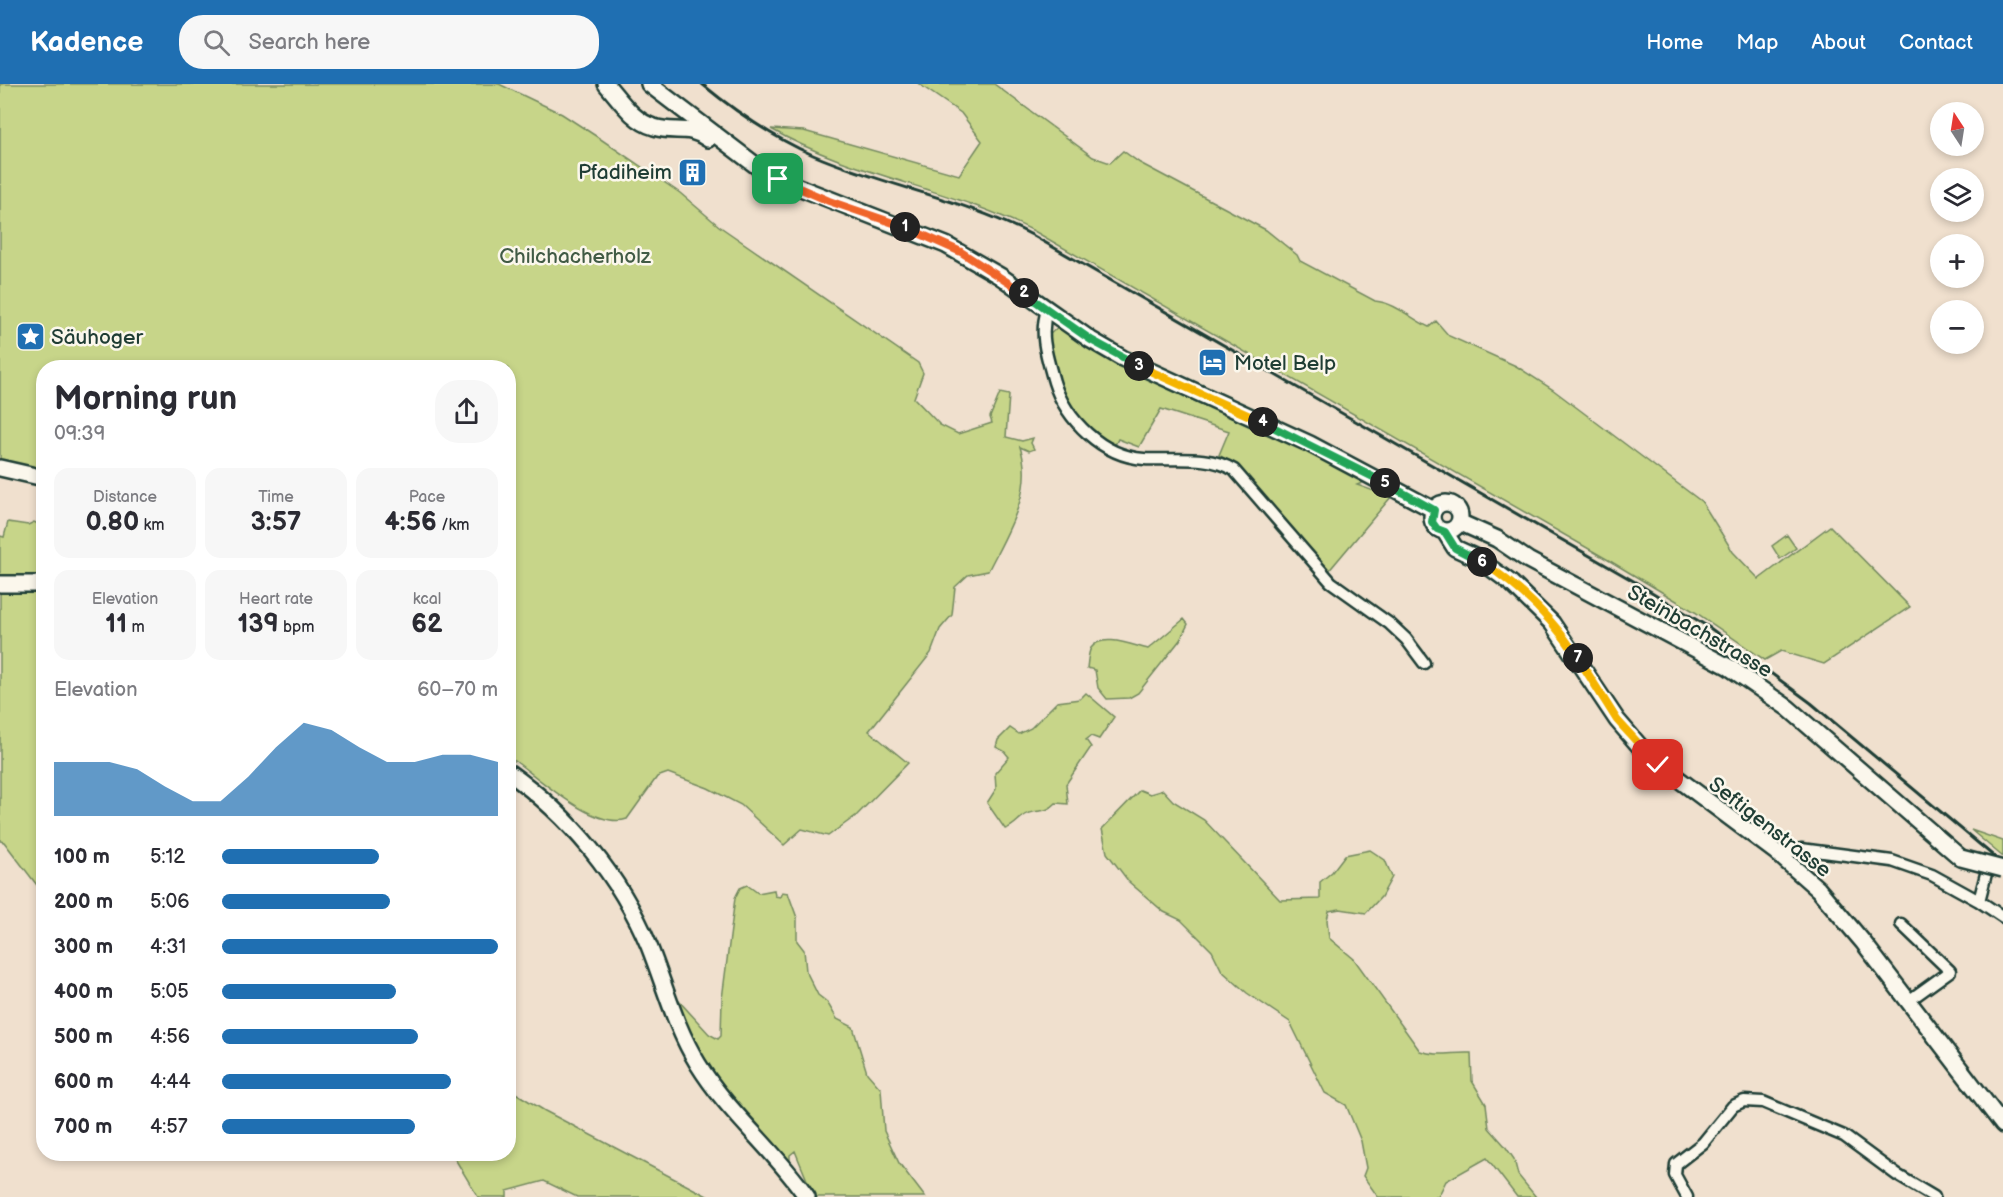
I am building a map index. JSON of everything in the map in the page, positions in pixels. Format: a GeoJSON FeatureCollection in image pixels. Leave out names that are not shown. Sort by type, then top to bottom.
{"type":"FeatureCollection","features":[{"type":"Feature","properties":{"kind":"main road"},"geometry":{"type":"LineString","coordinates":[[606,84],[632,115],[643,122],[667,130],[695,130],[733,156],[758,167]]}},
{"type":"Feature","properties":{"kind":"main road"},"geometry":{"type":"LineString","coordinates":[[649,84],[758,167]]}},
{"type":"Feature","properties":{"kind":"main road","name":"Steinbachstrasse"},"geometry":{"type":"LineString","coordinates":[[758,167],[804,190],[946,245],[1000,276],[1047,310],[1122,358],[1310,444],[1434,510],[1441,504],[1449,504],[1459,513],[1459,522],[1497,539],[1535,564],[1729,667],[1760,687],[1788,708],[1948,849],[1961,858],[1993,870]]}},
{"type":"Feature","properties":{"kind":"main road"},"geometry":{"type":"LineString","coordinates":[[0,468],[36,476]]}},
{"type":"Feature","properties":{"kind":"main road"},"geometry":{"type":"LineString","coordinates":[[1434,510],[1432,522],[1437,529],[1445,532],[1454,529],[1459,522]]}},
{"type":"Feature","properties":{"kind":"main road","name":"Seftigenstrasse"},"geometry":{"type":"LineString","coordinates":[[1445,532],[1455,548],[1477,558],[1512,583],[1552,623],[1617,720],[1650,757],[1783,858],[1839,913],[2003,1125]]}},
{"type":"Feature","properties":{"kind":"main road"},"geometry":{"type":"LineString","coordinates":[[0,584],[36,584]]}},
{"type":"Feature","properties":{"kind":"main road"},"geometry":{"type":"LineString","coordinates":[[516,779],[567,821],[608,871],[641,928],[677,1025],[698,1065],[720,1097],[781,1162],[807,1197]]}},
{"type":"Feature","properties":{"kind":"street"},"geometry":{"type":"LineString","coordinates":[[1047,310],[1043,337],[1056,388],[1063,405],[1084,431],[1106,446],[1131,457],[1217,462],[1234,471],[1331,582],[1390,624],[1406,639],[1424,663]]}},
{"type":"Feature","properties":{"kind":"street"},"geometry":{"type":"LineString","coordinates":[[1783,858],[1791,851],[1801,849],[1892,861],[1932,875],[2003,917]]}},
{"type":"Feature","properties":{"kind":"street","name":"Steinbachstrasse"},"geometry":{"type":"LineString","coordinates":[[1979,901],[1993,870]]}},
{"type":"Feature","properties":{"kind":"street"},"geometry":{"type":"LineString","coordinates":[[1901,924],[1950,971],[1907,1002]]}},
{"type":"Feature","properties":{"kind":"street"},"geometry":{"type":"LineString","coordinates":[[1688,1197],[1675,1175],[1676,1164],[1703,1143],[1733,1106],[1753,1101],[1773,1105],[1844,1136],[1898,1175],[1934,1197]]}},
{"type":"Feature","properties":{"kind":"green space","name":"Chilchacherholz"},"geometry":{"type":"Polygon","coordinates":[[[0,84],[499,84],[562,114],[602,140],[680,193],[719,226],[918,363],[923,373],[914,398],[940,425],[958,434],[992,423],[990,417],[1000,393],[1009,395],[1006,437],[1022,441],[1033,438],[1031,443],[1034,449],[1029,451],[1020,447],[1024,463],[1024,479],[1017,511],[988,571],[968,575],[955,587],[952,615],[940,629],[931,653],[869,731],[908,763],[857,815],[828,836],[802,829],[784,845],[741,805],[708,788],[668,773],[657,777],[627,819],[614,820],[584,810],[553,791],[516,762],[516,360],[36,360],[36,471],[0,463],[0,84]]]}},
{"type":"Feature","properties":{"kind":"green space"},"geometry":{"type":"Polygon","coordinates":[[[919,84],[994,84],[1093,157],[1110,163],[1123,151],[1140,163],[1266,230],[1297,255],[1300,261],[1375,301],[1396,308],[1429,327],[1436,321],[1449,336],[1516,366],[1552,389],[1702,502],[1733,552],[1759,579],[1830,526],[1910,607],[1824,664],[1781,651],[1765,660],[1695,612],[1610,561],[1034,231],[969,204],[835,159],[771,129],[804,131],[959,175],[982,141],[961,113],[919,84]]]}},
{"type":"Feature","properties":{"kind":"green space"},"geometry":{"type":"Polygon","coordinates":[[[1058,327],[1117,365],[1288,441],[1367,481],[1357,485],[1391,497],[1327,573],[1278,519],[1239,468],[1219,455],[1229,431],[1161,409],[1139,447],[1118,439],[1114,447],[1087,427],[1075,415],[1063,395],[1054,371],[1048,336],[1058,327]]]}},
{"type":"Feature","properties":{"kind":"green space"},"geometry":{"type":"Polygon","coordinates":[[[8,522],[28,525],[36,523],[36,580],[0,580],[0,536],[4,537],[8,522]]]}},
{"type":"Feature","properties":{"kind":"green space"},"geometry":{"type":"Polygon","coordinates":[[[1787,535],[1796,548],[1780,559],[1772,546],[1787,535]]]}},
{"type":"Feature","properties":{"kind":"green space"},"geometry":{"type":"Polygon","coordinates":[[[0,588],[36,589],[36,884],[4,842],[0,841],[0,588]]]}},
{"type":"Feature","properties":{"kind":"green space"},"geometry":{"type":"Polygon","coordinates":[[[1184,619],[1188,624],[1180,640],[1138,693],[1129,698],[1107,699],[1098,688],[1095,670],[1087,668],[1091,648],[1096,643],[1110,640],[1148,649],[1184,619]]]}},
{"type":"Feature","properties":{"kind":"green space"},"geometry":{"type":"Polygon","coordinates":[[[1086,693],[1114,717],[1099,739],[1091,736],[1086,740],[1091,747],[1066,784],[1068,804],[1056,803],[1048,809],[1029,813],[1005,829],[987,803],[996,789],[995,773],[1009,757],[996,747],[998,740],[1010,728],[1019,734],[1031,728],[1057,702],[1080,699],[1086,693]]]}},
{"type":"Feature","properties":{"kind":"green space"},"geometry":{"type":"Polygon","coordinates":[[[1140,790],[1150,794],[1163,790],[1173,801],[1204,820],[1280,900],[1320,899],[1320,882],[1332,872],[1345,855],[1370,850],[1385,860],[1392,877],[1381,897],[1366,913],[1340,909],[1329,911],[1327,920],[1329,938],[1354,959],[1420,1051],[1439,1054],[1471,1053],[1472,1081],[1486,1104],[1489,1128],[1514,1159],[1518,1175],[1536,1197],[1517,1197],[1487,1158],[1446,1181],[1438,1197],[1378,1197],[1363,1176],[1366,1168],[1361,1141],[1346,1105],[1325,1093],[1290,1022],[1247,993],[1222,971],[1212,951],[1181,920],[1164,912],[1129,882],[1107,853],[1102,829],[1140,790]]]}},
{"type":"Feature","properties":{"kind":"green space"},"geometry":{"type":"Polygon","coordinates":[[[1971,830],[2003,841],[2003,857],[1971,830]]]}},
{"type":"Feature","properties":{"kind":"green space"},"geometry":{"type":"Polygon","coordinates":[[[747,885],[758,893],[774,890],[775,896],[780,897],[782,892],[788,893],[797,918],[797,941],[804,950],[806,971],[818,995],[827,1002],[837,1019],[853,1027],[867,1073],[881,1089],[884,1131],[899,1163],[925,1197],[814,1197],[795,1151],[790,1155],[790,1167],[730,1100],[689,1035],[674,1002],[678,1000],[709,1034],[718,1039],[721,1036],[722,999],[735,898],[740,888],[747,885]]]}},
{"type":"Feature","properties":{"kind":"green space"},"geometry":{"type":"Polygon","coordinates":[[[516,1093],[545,1111],[709,1197],[577,1197],[544,1181],[507,1191],[507,1197],[478,1197],[456,1161],[516,1161],[516,1093]]]}},
{"type":"Feature","properties":{"kind":"railway"},"geometry":{"type":"LineString","coordinates":[[702,84],[755,123],[813,155],[978,211],[1032,235],[1637,583],[1710,628],[1811,703],[2003,864]]}},
{"type":"Feature","properties":{"kind":"place","name":"Pfadiheim"},"geometry":{"type":"Point","coordinates":[693,172]}},
{"type":"Feature","properties":{"kind":"place","name":"Säuhoger"},"geometry":{"type":"Point","coordinates":[30,337]}},
{"type":"Feature","properties":{"kind":"place","name":"Motel Belp"},"geometry":{"type":"Point","coordinates":[1213,363]}},
{"type":"Feature","properties":{"kind":"route"},"geometry":{"type":"LineString","coordinates":[[778,179],[829,201],[899,225],[946,245],[1000,276],[1068,325],[1122,358],[1310,444],[1434,510],[1432,522],[1437,529],[1445,532],[1450,544],[1477,558],[1512,583],[1552,623],[1617,720],[1630,737],[1658,765]]}}]}
